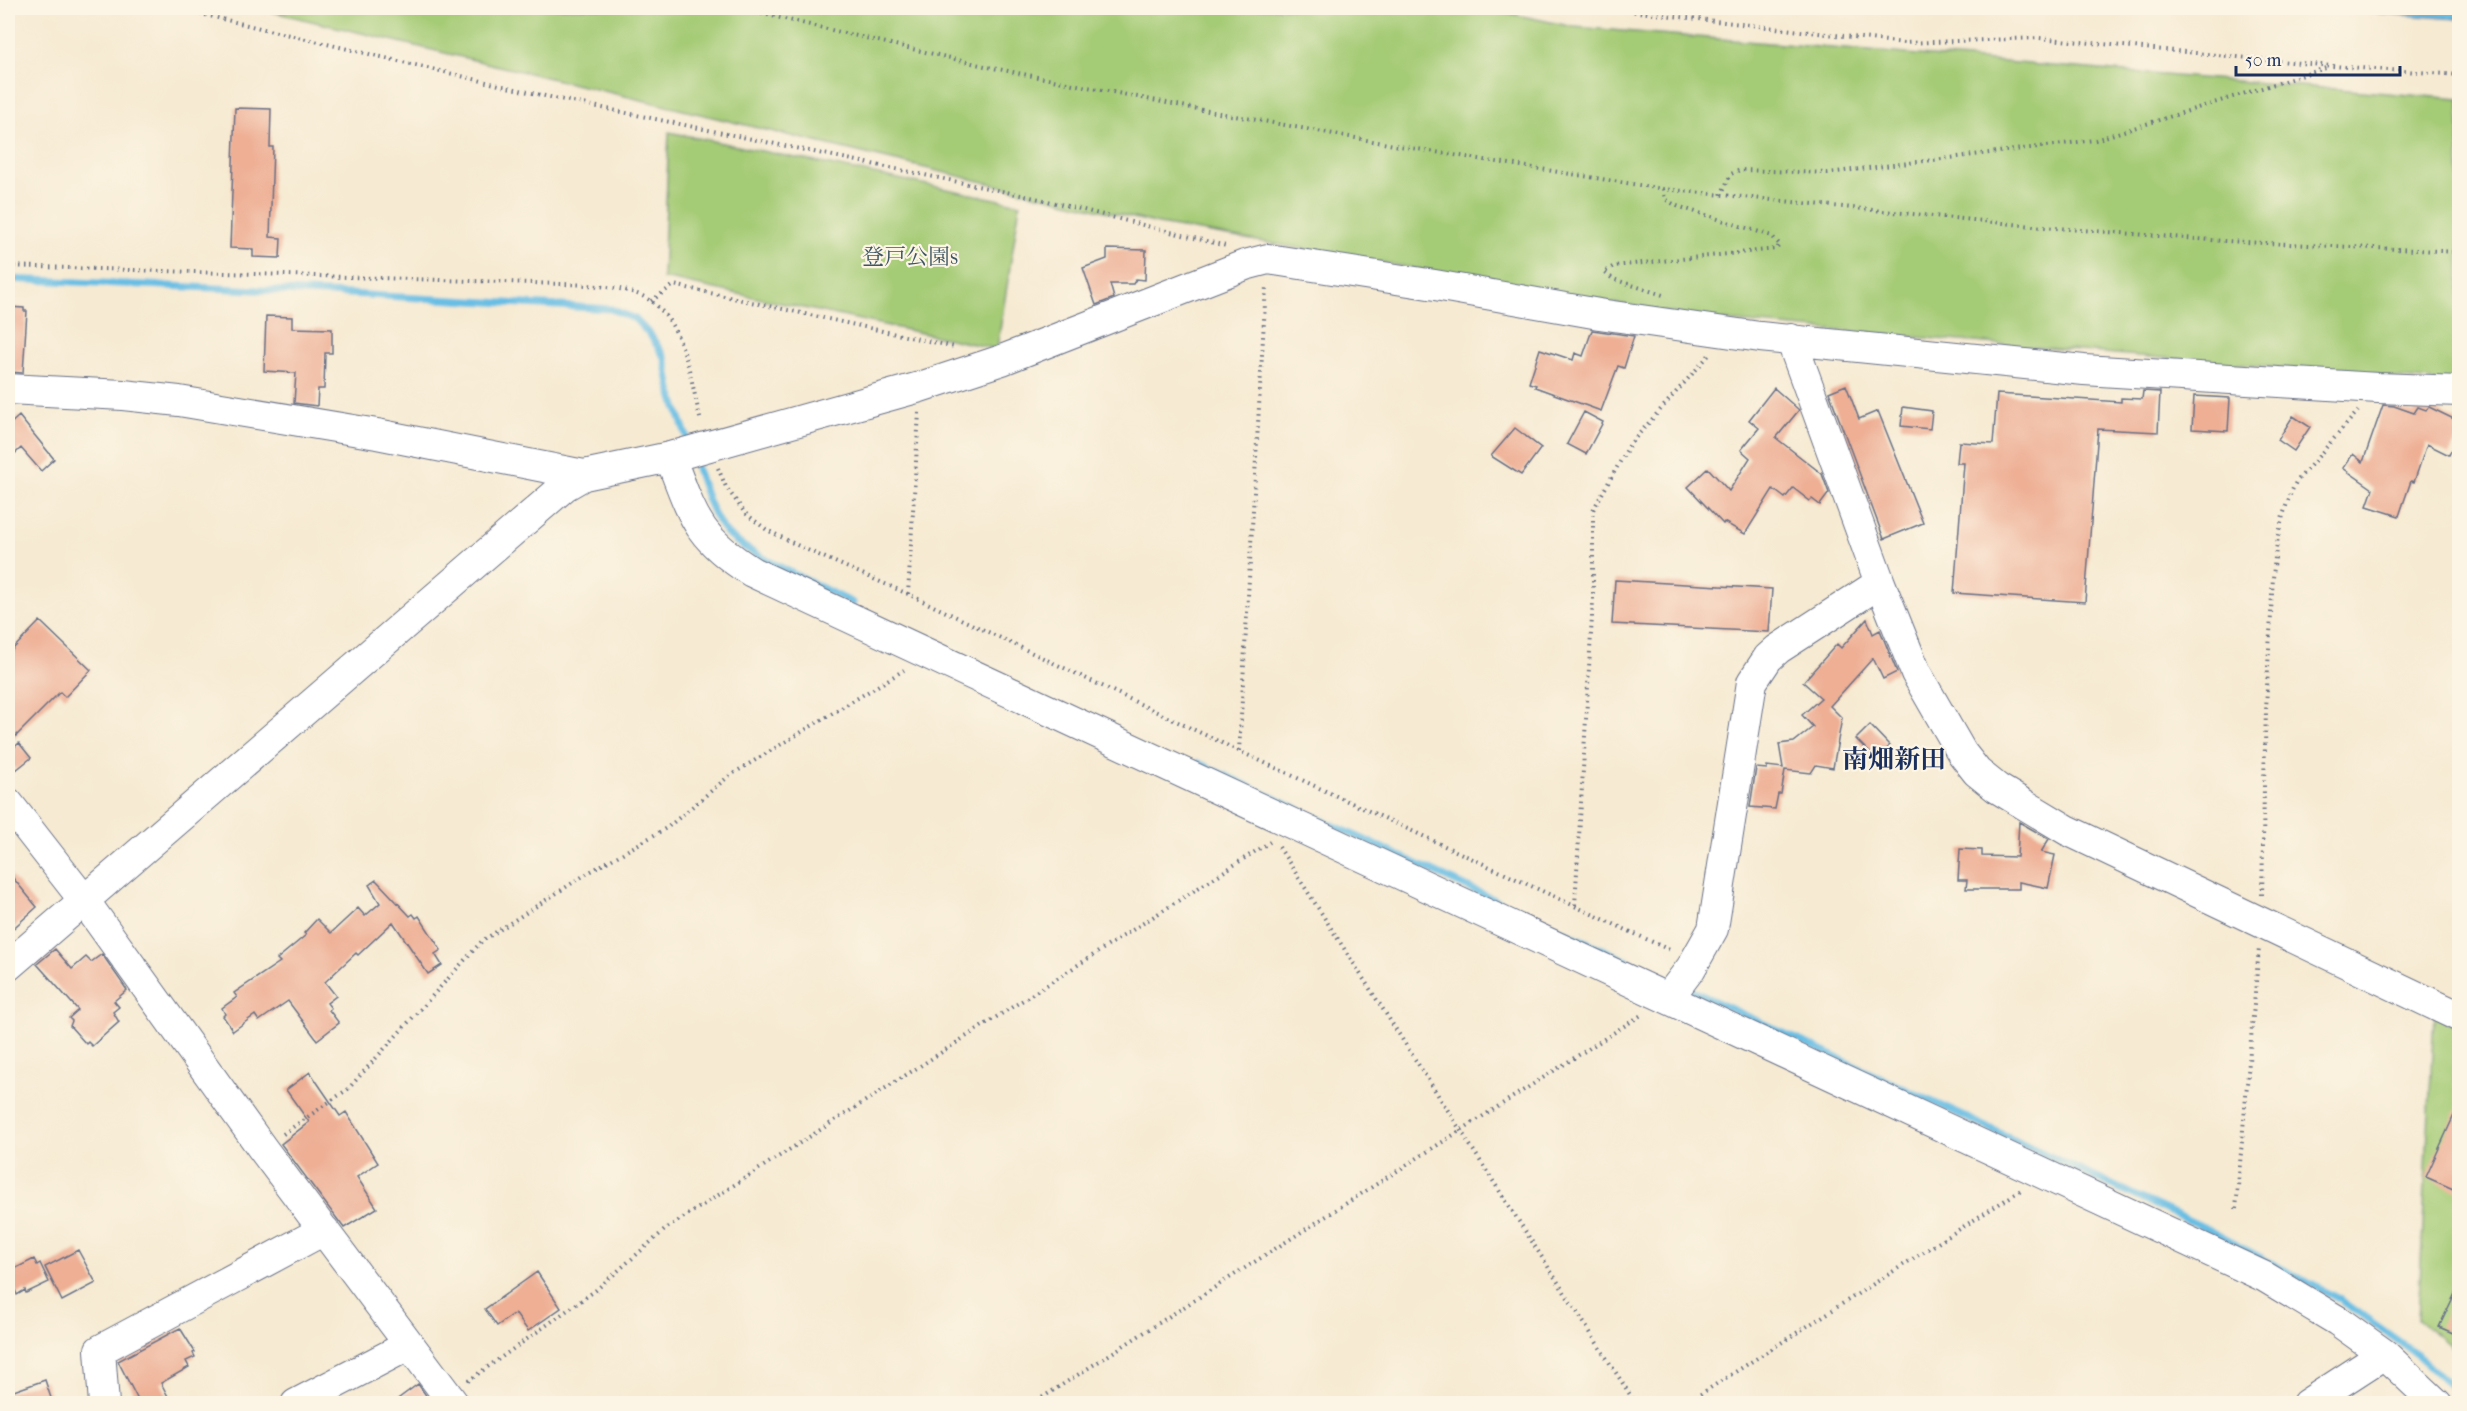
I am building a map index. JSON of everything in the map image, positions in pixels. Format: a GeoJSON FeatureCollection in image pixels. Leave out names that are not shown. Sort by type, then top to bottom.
{"type":"FeatureCollection","features":[{"type":"Feature","properties":{"kind":"street"},"geometry":{"type":"LineString","coordinates":[[8,966],[565,486],[584,475],[670,457],[920,387],[1002,360],[1245,265],[1268,260],[1728,333],[2084,370],[2460,391]]}},
{"type":"Feature","properties":{"kind":"street"},"geometry":{"type":"LineString","coordinates":[[1791,339],[1880,583],[1916,674],[1962,753],[1982,776],[1997,788],[2067,830],[2460,1017]]}},
{"type":"Feature","properties":{"kind":"street"},"geometry":{"type":"LineString","coordinates":[[8,389],[102,393],[179,401],[377,434],[584,475]]}},
{"type":"Feature","properties":{"kind":"street"},"geometry":{"type":"LineString","coordinates":[[670,457],[692,515],[709,539],[727,556],[752,572],[929,655],[1682,980],[2044,1175],[2265,1277],[2314,1305],[2384,1354],[2437,1404]]}},
{"type":"Feature","properties":{"kind":"street"},"geometry":{"type":"LineString","coordinates":[[1682,980],[1713,929],[1752,682],[1768,658],[1778,649],[1880,583]]}},
{"type":"Feature","properties":{"kind":"street"},"geometry":{"type":"LineString","coordinates":[[8,803],[83,899],[262,1148],[451,1399]]}},
{"type":"Feature","properties":{"kind":"street"},"geometry":{"type":"LineString","coordinates":[[104,1404],[100,1350],[324,1230]]}},
{"type":"Feature","properties":{"kind":"street"},"geometry":{"type":"LineString","coordinates":[[296,1404],[409,1345]]}},
{"type":"Feature","properties":{"kind":"street"},"geometry":{"type":"LineString","coordinates":[[2307,1404],[2384,1354]]}},
{"type":"Feature","properties":{"kind":"path"},"geometry":{"type":"LineString","coordinates":[[176,8],[545,96],[1040,199],[1230,247]]}},
{"type":"Feature","properties":{"kind":"path"},"geometry":{"type":"LineString","coordinates":[[738,8],[993,68],[1197,109],[1405,147],[1663,189],[2066,229],[2224,241],[2460,252]]}},
{"type":"Feature","properties":{"kind":"path"},"geometry":{"type":"LineString","coordinates":[[1604,8],[1904,43],[2039,38],[2332,66],[2460,75]]}},
{"type":"Feature","properties":{"kind":"path"},"geometry":{"type":"LineString","coordinates":[[1722,195],[1731,174],[1740,170],[1828,173],[2096,140],[2332,66]]}},
{"type":"Feature","properties":{"kind":"path"},"geometry":{"type":"LineString","coordinates":[[1663,189],[1665,200],[1677,206],[1772,236],[1780,245],[1776,249],[1614,266],[1605,272],[1613,279],[1672,298]]}},
{"type":"Feature","properties":{"kind":"path"},"geometry":{"type":"LineString","coordinates":[[1239,751],[1268,260]]}},
{"type":"Feature","properties":{"kind":"path"},"geometry":{"type":"LineString","coordinates":[[8,266],[534,283],[612,288],[633,293],[651,301],[671,325],[683,348],[707,445],[726,488],[745,513],[767,530],[1575,905],[1682,980],[1460,1131],[1032,1404]]}},
{"type":"Feature","properties":{"kind":"path"},"geometry":{"type":"LineString","coordinates":[[651,301],[674,285],[957,348]]}},
{"type":"Feature","properties":{"kind":"path"},"geometry":{"type":"LineString","coordinates":[[1575,905],[1593,600],[1593,510],[1630,444],[1728,333]]}},
{"type":"Feature","properties":{"kind":"path"},"geometry":{"type":"LineString","coordinates":[[908,594],[920,387]]}},
{"type":"Feature","properties":{"kind":"path"},"geometry":{"type":"LineString","coordinates":[[2236,1209],[2262,922],[2266,697],[2275,541],[2289,495],[2296,482],[2378,388]]}},
{"type":"Feature","properties":{"kind":"path"},"geometry":{"type":"LineString","coordinates":[[262,1148],[348,1089],[482,941],[588,873],[668,827],[729,776],[929,655]]}},
{"type":"Feature","properties":{"kind":"path"},"geometry":{"type":"LineString","coordinates":[[451,1399],[596,1290],[667,1228],[1274,839],[1636,1404]]}},
{"type":"Feature","properties":{"kind":"path"},"geometry":{"type":"LineString","coordinates":[[1685,1404],[2044,1175]]}},
{"type":"Feature","properties":{"kind":"green space"},"geometry":{"type":"Polygon","coordinates":[[[257,8],[1485,8],[1574,27],[2459,99],[2459,383],[1712,320],[1159,224],[257,8]]]}},
{"type":"Feature","properties":{"kind":"green space","name":"登戸公園s"},"geometry":{"type":"Polygon","coordinates":[[[669,132],[1020,204],[997,349],[663,278],[669,132]]]}},
{"type":"Feature","properties":{"kind":"green space"},"geometry":{"type":"Polygon","coordinates":[[[2434,1015],[2459,1028],[2459,1353],[2418,1319],[2434,1015]]]}},
{"type":"Feature","properties":{"kind":"water"},"geometry":{"type":"Polygon","coordinates":[[[2309,8],[2459,8],[2459,19],[2309,8]]]}},
{"type":"Feature","properties":{"kind":"building"},"geometry":{"type":"Polygon","coordinates":[[[235,108],[271,109],[270,147],[273,147],[270,237],[281,238],[280,258],[253,257],[253,249],[230,248],[235,108]]]}},
{"type":"Feature","properties":{"kind":"building"},"geometry":{"type":"Polygon","coordinates":[[[1107,249],[1146,250],[1145,280],[1136,279],[1133,284],[1110,284],[1114,298],[1096,305],[1083,268],[1107,259],[1107,249]]]}},
{"type":"Feature","properties":{"kind":"building"},"geometry":{"type":"Polygon","coordinates":[[[8,307],[24,308],[24,311],[27,311],[23,373],[8,372],[8,307]]]}},
{"type":"Feature","properties":{"kind":"building"},"geometry":{"type":"Polygon","coordinates":[[[266,316],[292,317],[292,328],[332,329],[332,353],[325,353],[324,389],[318,389],[317,406],[294,403],[296,373],[264,371],[266,316]]]}},
{"type":"Feature","properties":{"kind":"building"},"geometry":{"type":"Polygon","coordinates":[[[1592,330],[1634,336],[1624,368],[1618,366],[1601,411],[1529,383],[1540,349],[1573,360],[1575,353],[1583,356],[1592,330]]]}},
{"type":"Feature","properties":{"kind":"building"},"geometry":{"type":"Polygon","coordinates":[[[1846,385],[1859,419],[1878,411],[1923,523],[1884,539],[1829,392],[1846,385]]]}},
{"type":"Feature","properties":{"kind":"building"},"geometry":{"type":"Polygon","coordinates":[[[1774,388],[1799,410],[1776,438],[1822,474],[1829,493],[1820,505],[1812,499],[1810,501],[1793,488],[1785,498],[1773,489],[1745,534],[1724,522],[1723,524],[1688,487],[1708,468],[1729,491],[1750,458],[1741,450],[1759,428],[1749,420],[1774,388]]]}},
{"type":"Feature","properties":{"kind":"building"},"geometry":{"type":"Polygon","coordinates":[[[2143,391],[2160,392],[2158,432],[2098,429],[2085,602],[1954,593],[1964,463],[1957,463],[1959,442],[1993,444],[1997,394],[2121,402],[2121,398],[2142,399],[2143,391]]]}},
{"type":"Feature","properties":{"kind":"building"},"geometry":{"type":"Polygon","coordinates":[[[2194,396],[2230,398],[2228,431],[2192,429],[2194,396]]]}},
{"type":"Feature","properties":{"kind":"building"},"geometry":{"type":"Polygon","coordinates":[[[2383,405],[2414,413],[2418,407],[2426,410],[2429,407],[2460,422],[2460,433],[2449,455],[2427,444],[2399,516],[2367,506],[2373,489],[2343,468],[2353,454],[2363,462],[2383,405]]]}},
{"type":"Feature","properties":{"kind":"building"},"geometry":{"type":"Polygon","coordinates":[[[1903,407],[1932,411],[1930,429],[1901,426],[1903,407]]]}},
{"type":"Feature","properties":{"kind":"building"},"geometry":{"type":"Polygon","coordinates":[[[1584,412],[1603,422],[1586,454],[1567,444],[1584,412]]]}},
{"type":"Feature","properties":{"kind":"building"},"geometry":{"type":"Polygon","coordinates":[[[19,416],[54,459],[41,471],[21,448],[8,460],[8,426],[19,416]]]}},
{"type":"Feature","properties":{"kind":"building"},"geometry":{"type":"Polygon","coordinates":[[[2293,416],[2310,427],[2294,451],[2278,440],[2293,416]]]}},
{"type":"Feature","properties":{"kind":"building"},"geometry":{"type":"Polygon","coordinates":[[[1515,428],[1541,448],[1521,475],[1491,456],[1515,428]]]}},
{"type":"Feature","properties":{"kind":"building"},"geometry":{"type":"Polygon","coordinates":[[[1615,580],[1772,589],[1769,632],[1612,624],[1615,580]]]}},
{"type":"Feature","properties":{"kind":"building"},"geometry":{"type":"Polygon","coordinates":[[[1867,619],[1873,634],[1880,630],[1897,672],[1883,679],[1873,658],[1830,706],[1842,718],[1833,768],[1816,765],[1811,773],[1785,770],[1781,794],[1778,794],[1775,809],[1750,807],[1756,768],[1767,769],[1767,766],[1783,768],[1779,744],[1794,742],[1813,727],[1802,715],[1821,698],[1803,682],[1837,644],[1841,648],[1867,619]]]}},
{"type":"Feature","properties":{"kind":"building"},"geometry":{"type":"Polygon","coordinates":[[[40,621],[91,670],[65,697],[60,692],[8,744],[8,654],[40,621]]]}},
{"type":"Feature","properties":{"kind":"building"},"geometry":{"type":"Polygon","coordinates":[[[1870,725],[1890,746],[1876,759],[1856,739],[1870,725]]]}},
{"type":"Feature","properties":{"kind":"building"},"geometry":{"type":"Polygon","coordinates":[[[19,743],[31,758],[16,770],[8,760],[8,753],[19,743]]]}},
{"type":"Feature","properties":{"kind":"building"},"geometry":{"type":"Polygon","coordinates":[[[2019,822],[2049,839],[2041,852],[2055,855],[2048,888],[2019,882],[2019,889],[1966,889],[1967,880],[1958,880],[1960,849],[1982,850],[1982,856],[2017,857],[2019,822]]]}},
{"type":"Feature","properties":{"kind":"building"},"geometry":{"type":"Polygon","coordinates":[[[8,872],[37,907],[8,933],[8,872]]]}},
{"type":"Feature","properties":{"kind":"building"},"geometry":{"type":"Polygon","coordinates":[[[376,880],[410,916],[413,914],[416,918],[419,916],[441,950],[435,954],[442,965],[428,974],[393,922],[325,982],[336,996],[327,1003],[331,1008],[329,1010],[339,1023],[317,1040],[288,1001],[259,1021],[255,1015],[233,1031],[223,1016],[225,1014],[222,1008],[237,997],[234,993],[280,962],[277,959],[306,935],[304,933],[317,919],[331,933],[358,908],[365,916],[380,903],[369,885],[376,880]]]}},
{"type":"Feature","properties":{"kind":"building"},"geometry":{"type":"Polygon","coordinates":[[[55,949],[72,969],[86,957],[91,962],[102,954],[127,990],[114,1001],[119,1007],[113,1012],[119,1022],[92,1046],[88,1042],[86,1044],[70,1026],[72,1021],[69,1018],[78,1010],[37,964],[55,949]]]}},
{"type":"Feature","properties":{"kind":"building"},"geometry":{"type":"Polygon","coordinates":[[[310,1072],[340,1116],[346,1112],[378,1163],[357,1177],[377,1208],[344,1228],[281,1144],[309,1122],[286,1090],[310,1072]]]}},
{"type":"Feature","properties":{"kind":"building"},"geometry":{"type":"Polygon","coordinates":[[[2460,1102],[2460,1192],[2426,1177],[2460,1102]]]}},
{"type":"Feature","properties":{"kind":"building"},"geometry":{"type":"Polygon","coordinates":[[[78,1250],[96,1283],[62,1301],[45,1267],[78,1250]]]}},
{"type":"Feature","properties":{"kind":"building"},"geometry":{"type":"Polygon","coordinates":[[[34,1259],[37,1265],[40,1263],[49,1282],[17,1295],[8,1272],[34,1259]]]}},
{"type":"Feature","properties":{"kind":"building"},"geometry":{"type":"Polygon","coordinates":[[[537,1272],[561,1308],[528,1331],[515,1313],[497,1326],[485,1309],[537,1272]]]}},
{"type":"Feature","properties":{"kind":"building"},"geometry":{"type":"Polygon","coordinates":[[[2460,1283],[2460,1336],[2439,1327],[2460,1283]]]}},
{"type":"Feature","properties":{"kind":"building"},"geometry":{"type":"Polygon","coordinates":[[[180,1328],[195,1352],[193,1353],[195,1357],[186,1361],[189,1367],[161,1383],[172,1404],[140,1404],[118,1361],[180,1328]]]}},
{"type":"Feature","properties":{"kind":"building"},"geometry":{"type":"Polygon","coordinates":[[[45,1380],[53,1404],[8,1404],[8,1393],[45,1380]]]}},
{"type":"Feature","properties":{"kind":"building"},"geometry":{"type":"Polygon","coordinates":[[[418,1384],[432,1404],[391,1404],[418,1384]]]}},
{"type":"Feature","properties":{"kind":"waterway"},"geometry":{"type":"LineString","coordinates":[[8,279],[350,294],[611,309],[635,319],[651,336],[665,358],[672,395],[689,443]]}},
{"type":"Feature","properties":{"kind":"waterway"},"geometry":{"type":"LineString","coordinates":[[693,457],[718,522],[733,539],[764,559],[853,603]]}},
{"type":"Feature","properties":{"kind":"waterway"},"geometry":{"type":"LineString","coordinates":[[1198,763],[1673,982]]}},
{"type":"Feature","properties":{"kind":"waterway"},"geometry":{"type":"LineString","coordinates":[[1686,988],[2201,1226],[2341,1300],[2414,1352],[2460,1394]]}},
{"type":"Feature","properties":{"kind":"district","name":"南畑新田"},"geometry":{"type":"Point","coordinates":[1894,759]}}]}
